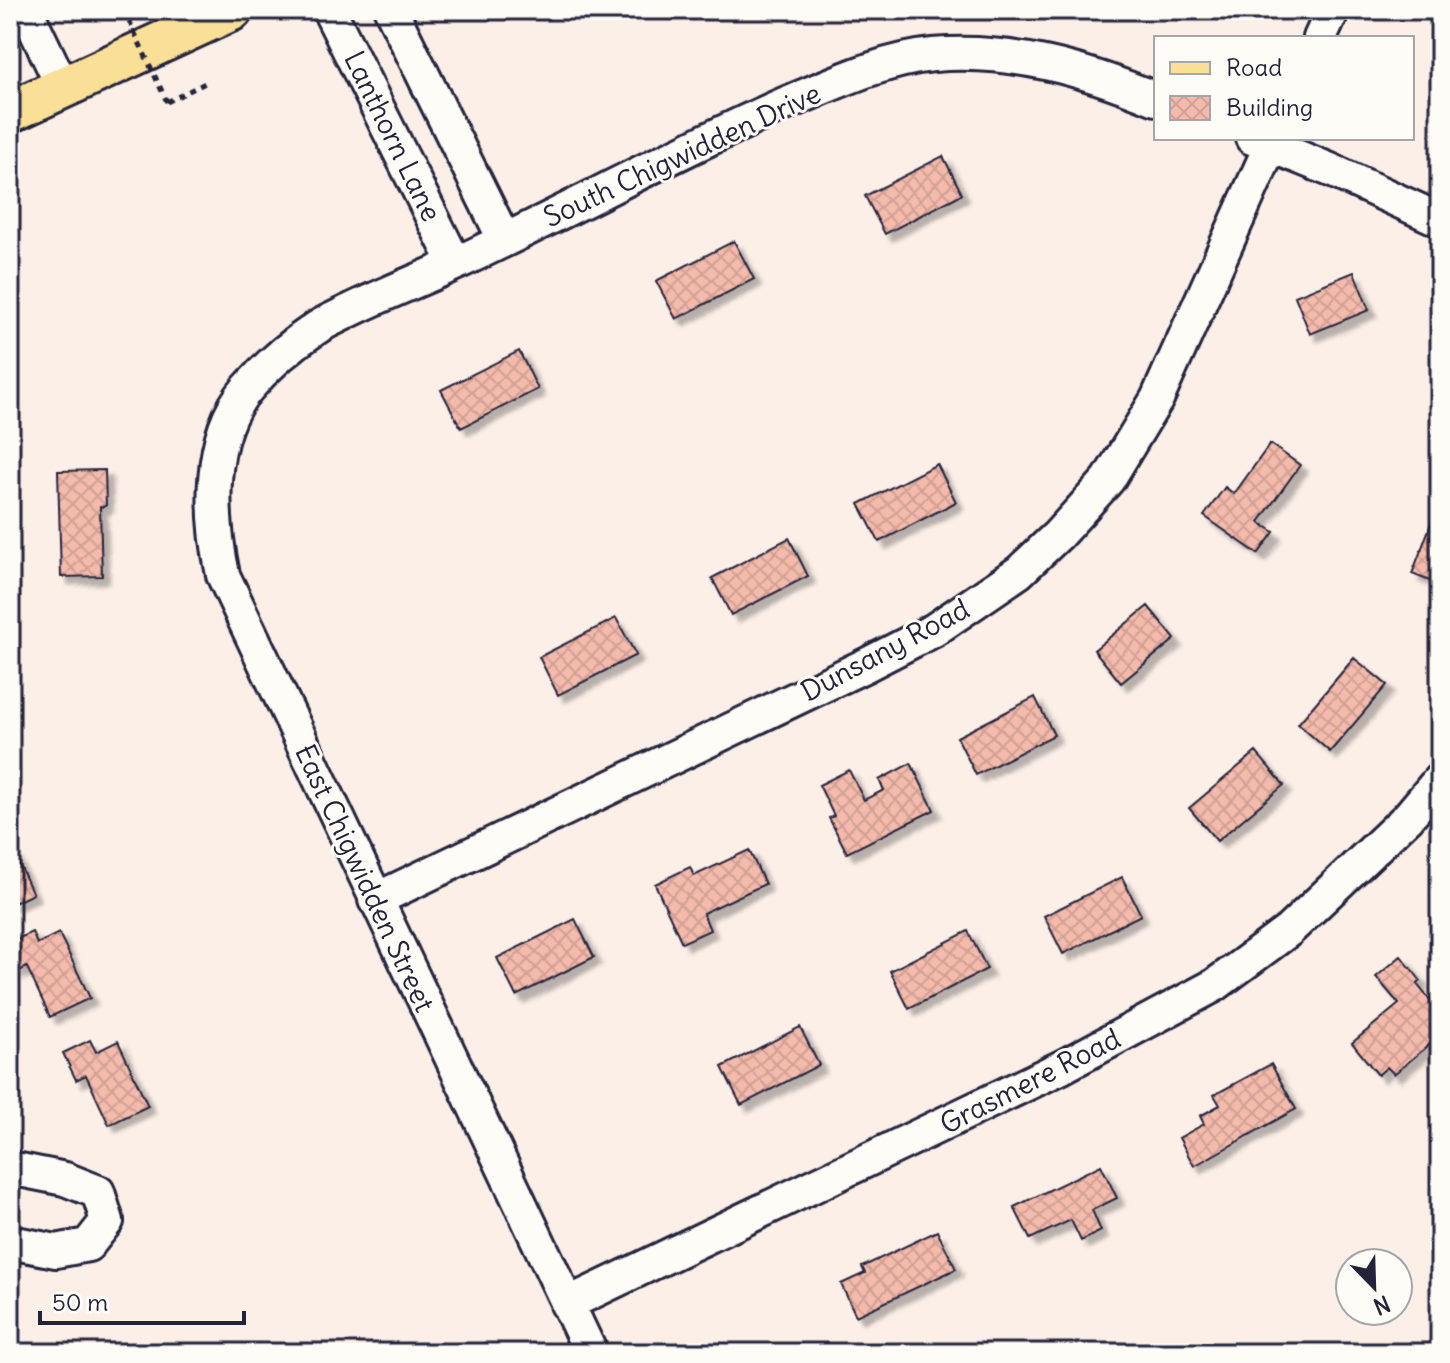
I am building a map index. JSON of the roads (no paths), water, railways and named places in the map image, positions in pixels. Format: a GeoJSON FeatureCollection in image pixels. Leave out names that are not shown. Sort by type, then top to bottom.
{"type":"FeatureCollection","features":[{"type":"Feature","properties":{"kind":"main road"},"geometry":{"type":"LineString","coordinates":[[10,112],[232,10]]}},
{"type":"Feature","properties":{"kind":"street"},"geometry":{"type":"LineString","coordinates":[[26,10],[63,87]]}},
{"type":"Feature","properties":{"kind":"street","name":"Lanthorn Lane"},"geometry":{"type":"LineString","coordinates":[[329,10],[455,263]]}},
{"type":"Feature","properties":{"kind":"street","name":"Lanthorn Lane"},"geometry":{"type":"LineString","coordinates":[[391,10],[504,239]]}},
{"type":"Feature","properties":{"kind":"street"},"geometry":{"type":"LineString","coordinates":[[1321,36],[1333,10]]}},
{"type":"Feature","properties":{"kind":"street","name":"South Chigwidden Drive"},"geometry":{"type":"LineString","coordinates":[[245,391],[316,328],[754,118],[849,77],[932,55],[981,54],[1040,61],[1110,80],[1154,98]]}},
{"type":"Feature","properties":{"kind":"street"},"geometry":{"type":"LineString","coordinates":[[1266,141],[1440,220]]}},
{"type":"Feature","properties":{"kind":"street","name":"Dunsany Road"},"geometry":{"type":"LineString","coordinates":[[375,900],[866,665],[934,630],[1019,572],[1108,480],[1149,413],[1266,141]]}},
{"type":"Feature","properties":{"kind":"street","name":"East Chigwidden Street"},"geometry":{"type":"LineString","coordinates":[[245,391],[226,427],[213,498],[216,542],[223,575],[591,1353]]}},
{"type":"Feature","properties":{"kind":"street","name":"Grasmere Road"},"geometry":{"type":"LineString","coordinates":[[567,1304],[1062,1067],[1215,985],[1288,931],[1408,817],[1440,779]]}},
{"type":"Feature","properties":{"kind":"street"},"geometry":{"type":"LineString","coordinates":[[10,1168],[65,1179],[98,1192],[107,1221],[88,1245],[56,1251],[10,1242]]}}]}
